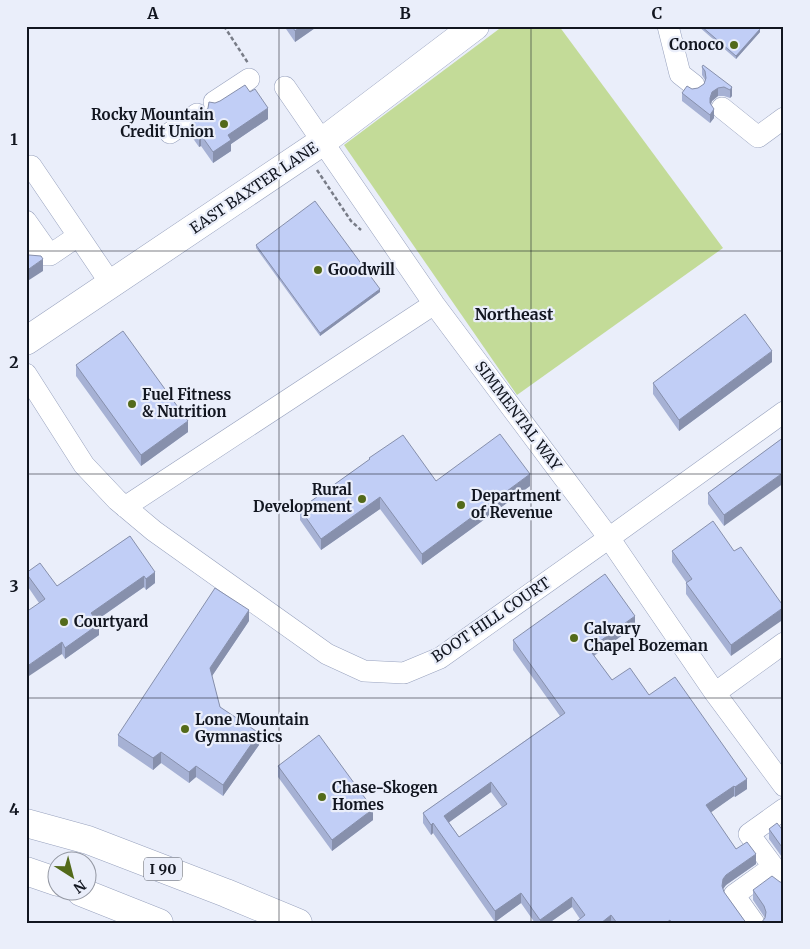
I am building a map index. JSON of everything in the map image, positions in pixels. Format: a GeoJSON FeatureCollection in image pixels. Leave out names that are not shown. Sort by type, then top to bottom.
{"type":"FeatureCollection","features":[{"type":"Feature","properties":{"kind":"main road","name":"EAST BAXTER LANE"},"geometry":{"type":"LineString","coordinates":[[26,341],[322,142],[475,26]]}},
{"type":"Feature","properties":{"kind":"main road","name":"I 90"},"geometry":{"type":"LineString","coordinates":[[26,823],[88,840],[226,892],[298,923]]}},
{"type":"Feature","properties":{"kind":"main road"},"geometry":{"type":"LineString","coordinates":[[26,871],[48,878]]}},
{"type":"Feature","properties":{"kind":"main road"},"geometry":{"type":"LineString","coordinates":[[98,899],[159,923]]}},
{"type":"Feature","properties":{"kind":"street"},"geometry":{"type":"LineString","coordinates":[[668,26],[680,74],[694,85]]}},
{"type":"Feature","properties":{"kind":"street"},"geometry":{"type":"LineString","coordinates":[[170,133],[250,78]]}},
{"type":"Feature","properties":{"kind":"street","name":"SIMMENTAL WAY"},"geometry":{"type":"LineString","coordinates":[[285,87],[434,304],[609,538],[715,692],[784,786]]}},
{"type":"Feature","properties":{"kind":"street"},"geometry":{"type":"LineString","coordinates":[[722,108],[758,137],[784,118]]}},
{"type":"Feature","properties":{"kind":"street"},"geometry":{"type":"LineString","coordinates":[[26,169],[31,166],[111,284]]}},
{"type":"Feature","properties":{"kind":"street"},"geometry":{"type":"LineString","coordinates":[[26,221],[41,253],[78,236]]}},
{"type":"Feature","properties":{"kind":"street"},"geometry":{"type":"LineString","coordinates":[[125,506],[434,304]]}},
{"type":"Feature","properties":{"kind":"street","name":"BOOT HILL COURT"},"geometry":{"type":"LineString","coordinates":[[26,374],[84,466],[117,500],[162,536],[327,654],[364,671],[404,673],[440,658],[784,412]]}},
{"type":"Feature","properties":{"kind":"street"},"geometry":{"type":"LineString","coordinates":[[715,692],[784,643]]}},
{"type":"Feature","properties":{"kind":"street"},"geometry":{"type":"LineString","coordinates":[[754,923],[734,895],[779,874],[750,834],[784,809]]}},
{"type":"Feature","properties":{"kind":"green space"},"geometry":{"type":"Polygon","coordinates":[[[503,26],[559,26],[723,248],[517,395],[344,145],[503,26]]]}},
{"type":"Feature","properties":{"kind":"building"},"geometry":{"type":"Polygon","coordinates":[[[292,26],[301,26],[295,31],[292,26]]]}},
{"type":"Feature","properties":{"kind":"building","name":"Conoco"},"geometry":{"type":"Polygon","coordinates":[[[701,26],[757,26],[760,29],[736,56],[701,26]]]}},
{"type":"Feature","properties":{"kind":"building"},"geometry":{"type":"Polygon","coordinates":[[[703,65],[732,87],[730,90],[724,87],[718,88],[712,92],[710,103],[714,109],[710,115],[682,93],[687,86],[692,89],[704,84],[706,78],[703,65]]]}},
{"type":"Feature","properties":{"kind":"building"},"geometry":{"type":"Polygon","coordinates":[[[245,85],[250,92],[255,89],[268,108],[228,135],[231,140],[213,152],[192,126],[194,124],[192,122],[205,113],[209,102],[215,103],[220,101],[245,85]]]}},
{"type":"Feature","properties":{"kind":"building","name":"Goodwill"},"geometry":{"type":"Polygon","coordinates":[[[315,201],[380,289],[320,333],[256,245],[315,201]]]}},
{"type":"Feature","properties":{"kind":"building"},"geometry":{"type":"Polygon","coordinates":[[[26,252],[29,255],[41,256],[43,259],[26,271],[26,252]]]}},
{"type":"Feature","properties":{"kind":"building"},"geometry":{"type":"Polygon","coordinates":[[[745,314],[772,351],[679,420],[653,383],[745,314]]]}},
{"type":"Feature","properties":{"kind":"building"},"geometry":{"type":"Polygon","coordinates":[[[123,331],[188,421],[141,455],[76,365],[123,331]]]}},
{"type":"Feature","properties":{"kind":"building"},"geometry":{"type":"Polygon","coordinates":[[[500,434],[530,474],[422,554],[380,497],[321,539],[300,509],[403,435],[436,481],[500,434]]]}},
{"type":"Feature","properties":{"kind":"building"},"geometry":{"type":"Polygon","coordinates":[[[784,437],[784,472],[724,515],[708,493],[784,437]]]}},
{"type":"Feature","properties":{"kind":"building"},"geometry":{"type":"Polygon","coordinates":[[[713,521],[734,551],[741,547],[784,607],[731,645],[686,583],[692,579],[672,551],[713,521]]]}},
{"type":"Feature","properties":{"kind":"building"},"geometry":{"type":"Polygon","coordinates":[[[130,536],[155,572],[146,579],[144,576],[91,613],[99,624],[65,648],[62,642],[26,667],[26,612],[45,599],[26,573],[40,563],[57,586],[130,536]]]}},
{"type":"Feature","properties":{"kind":"building"},"geometry":{"type":"Polygon","coordinates":[[[605,574],[635,616],[589,649],[612,680],[630,668],[649,695],[675,677],[747,779],[706,805],[736,849],[747,842],[756,854],[726,875],[722,886],[724,892],[747,923],[671,923],[670,920],[666,923],[617,923],[611,915],[601,923],[575,923],[585,915],[572,897],[540,920],[521,893],[495,911],[433,823],[431,825],[423,813],[565,713],[513,640],[605,574]],[[491,782],[444,816],[459,837],[507,804],[491,782]]]}},
{"type":"Feature","properties":{"kind":"building"},"geometry":{"type":"Polygon","coordinates":[[[215,588],[249,610],[210,668],[220,707],[259,733],[223,785],[196,766],[189,772],[161,752],[153,758],[118,735],[215,588]]]}},
{"type":"Feature","properties":{"kind":"building"},"geometry":{"type":"Polygon","coordinates":[[[319,735],[373,809],[332,840],[278,766],[319,735]]]}},
{"type":"Feature","properties":{"kind":"building"},"geometry":{"type":"Polygon","coordinates":[[[777,823],[784,832],[784,850],[769,829],[777,823]]]}},
{"type":"Feature","properties":{"kind":"building"},"geometry":{"type":"Polygon","coordinates":[[[772,876],[784,883],[784,923],[761,923],[765,918],[766,912],[753,890],[772,876]]]}},
{"type":"Feature","properties":{"kind":"place","name":"Conoco"},"geometry":{"type":"Point","coordinates":[734,45]}},
{"type":"Feature","properties":{"kind":"place","name":"Rocky Mountain Credit Union"},"geometry":{"type":"Point","coordinates":[224,124]}},
{"type":"Feature","properties":{"kind":"place","name":"Goodwill"},"geometry":{"type":"Point","coordinates":[318,270]}},
{"type":"Feature","properties":{"kind":"place","name":"Fuel Fitness & Nutrition"},"geometry":{"type":"Point","coordinates":[132,404]}},
{"type":"Feature","properties":{"kind":"place","name":"Rural Development"},"geometry":{"type":"Point","coordinates":[362,499]}},
{"type":"Feature","properties":{"kind":"place","name":"Department of Revenue"},"geometry":{"type":"Point","coordinates":[461,505]}},
{"type":"Feature","properties":{"kind":"place","name":"Courtyard"},"geometry":{"type":"Point","coordinates":[64,622]}},
{"type":"Feature","properties":{"kind":"place","name":"Calvary Chapel Bozeman"},"geometry":{"type":"Point","coordinates":[574,638]}},
{"type":"Feature","properties":{"kind":"place","name":"Lone Mountain Gymnastics"},"geometry":{"type":"Point","coordinates":[185,729]}},
{"type":"Feature","properties":{"kind":"place","name":"Chase-Skogen Homes"},"geometry":{"type":"Point","coordinates":[322,797]}},
{"type":"Feature","properties":{"kind":"district","name":"Northeast"},"geometry":{"type":"Point","coordinates":[514,314]}}]}
